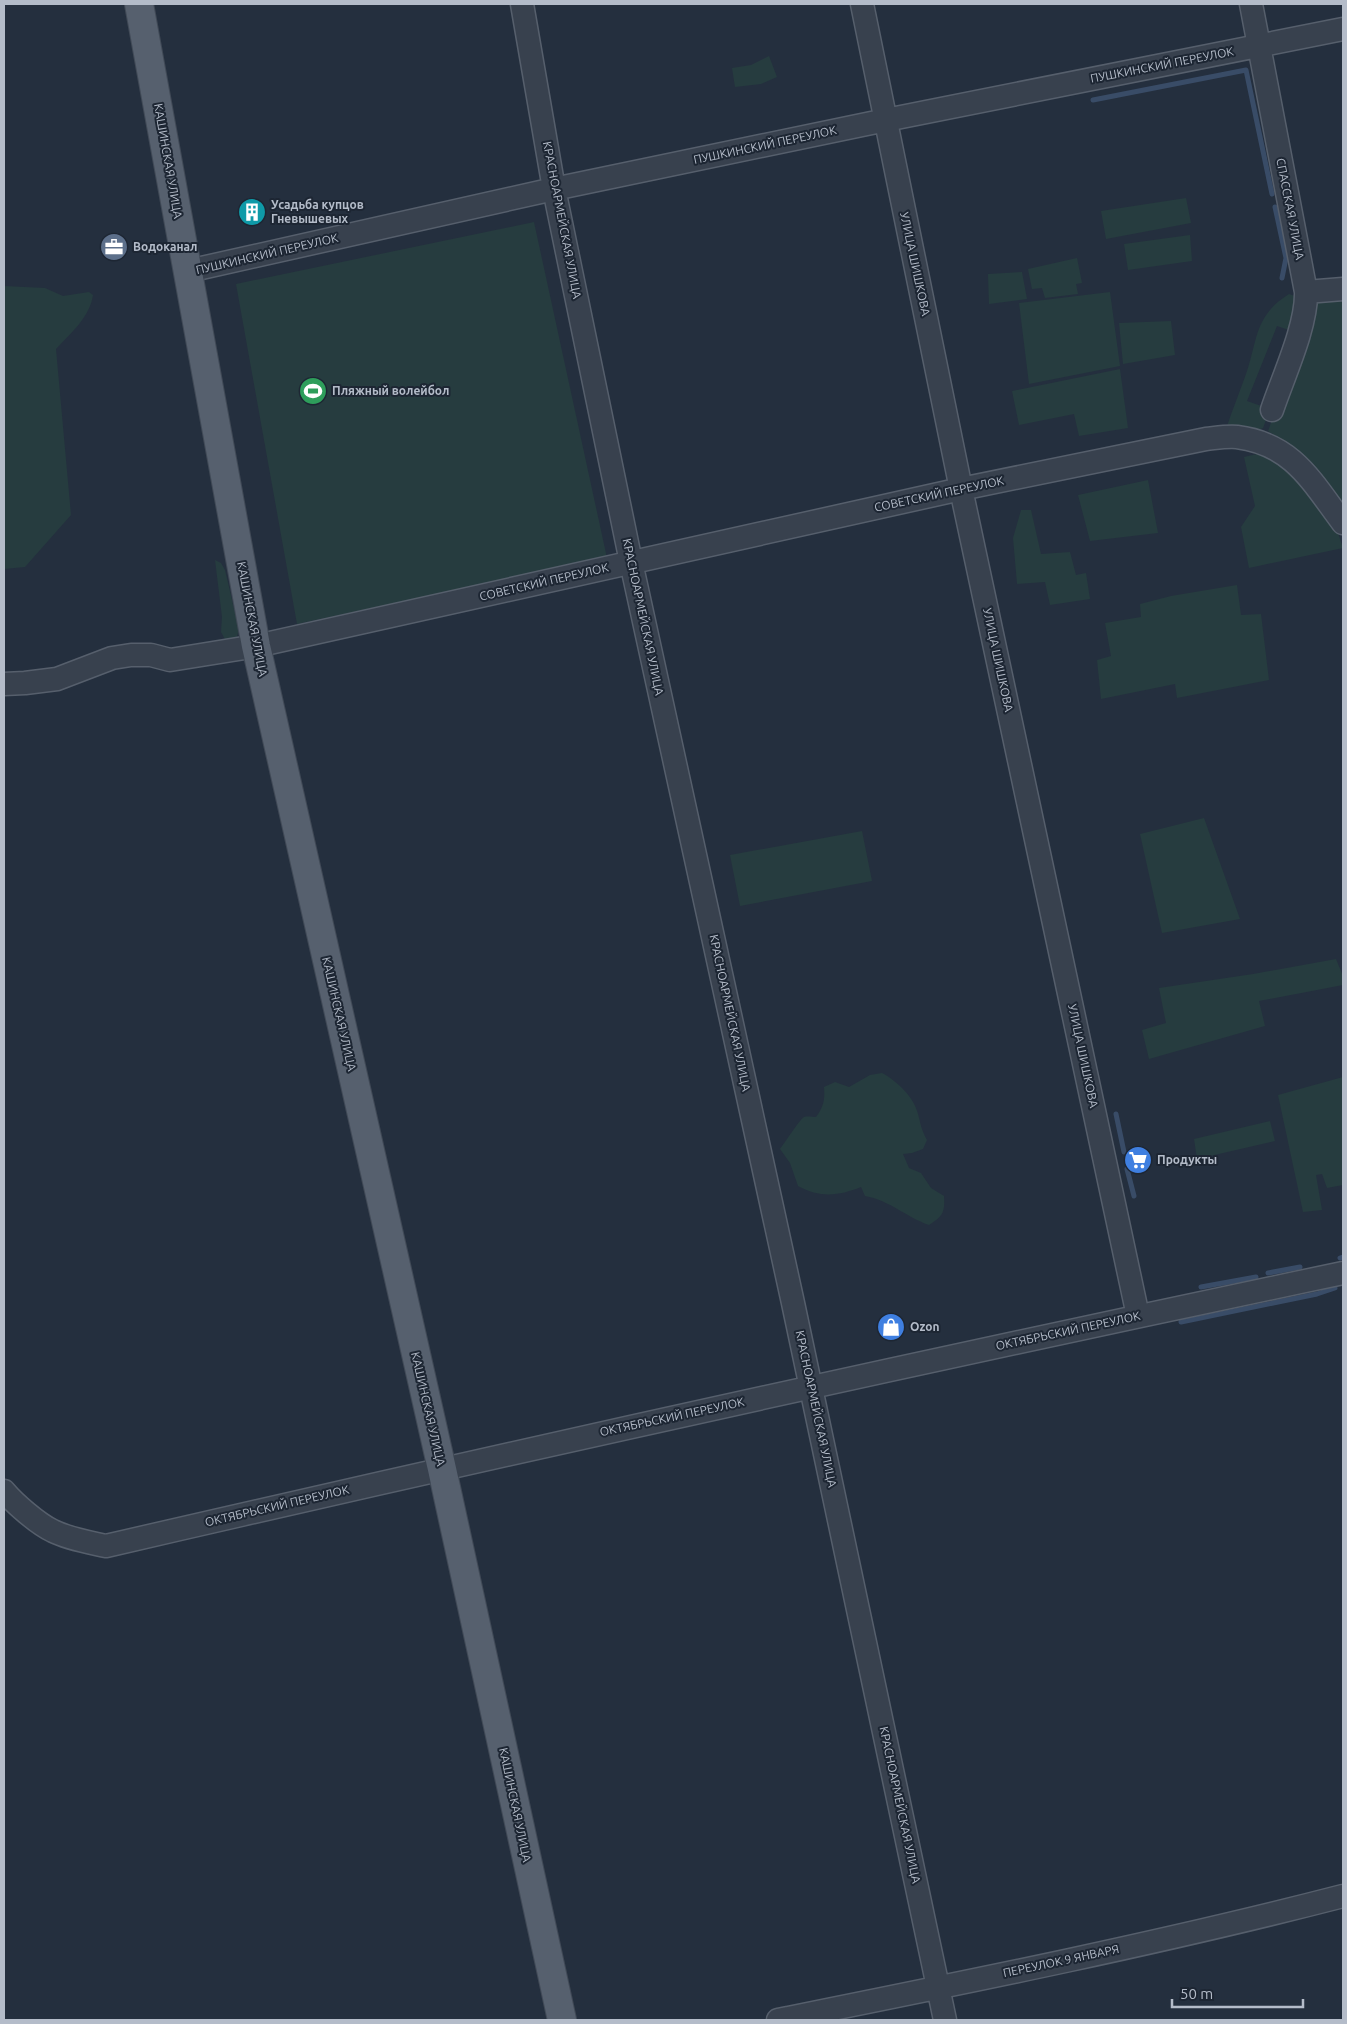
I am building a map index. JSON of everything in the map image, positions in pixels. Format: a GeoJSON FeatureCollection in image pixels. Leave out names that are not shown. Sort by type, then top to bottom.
{"type":"FeatureCollection","features":[{"type":"Feature","properties":{"kind":"main road","name":"КАШИНСКАЯ УЛИЦА"},"geometry":{"type":"LineString","coordinates":[[139,4],[256,646],[442,1468],[562,2020]]}},
{"type":"Feature","properties":{"kind":"street","name":"КРАСНОАРМЕЙСКАЯ УЛИЦА"},"geometry":{"type":"LineString","coordinates":[[522,4],[554,189],[631,562],[811,1387],[945,2020]]}},
{"type":"Feature","properties":{"kind":"street","name":"УЛИЦА ШИШКОВА"},"geometry":{"type":"LineString","coordinates":[[862,4],[961,489],[1138,1316]]}},
{"type":"Feature","properties":{"kind":"street","name":"СПАССКАЯ УЛИЦА"},"geometry":{"type":"LineString","coordinates":[[1251,4],[1306,292],[1306,301],[1298,334],[1272,410]]}},
{"type":"Feature","properties":{"kind":"street","name":"ПУШКИНСКИЙ ПЕРЕУЛОК"},"geometry":{"type":"LineString","coordinates":[[188,271],[554,189],[886,120],[1343,29]]}},
{"type":"Feature","properties":{"kind":"street"},"geometry":{"type":"LineString","coordinates":[[1306,292],[1343,289]]}},
{"type":"Feature","properties":{"kind":"street","name":"СОВЕТСКИЙ ПЕРЕУЛОК"},"geometry":{"type":"LineString","coordinates":[[4,684],[25,684],[57,678],[112,658],[131,655],[151,655],[170,660],[256,646],[961,489],[1206,439],[1236,437],[1260,442],[1282,452],[1302,468],[1343,522]]}},
{"type":"Feature","properties":{"kind":"street","name":"ОКТЯБРЬСКИЙ ПЕРЕУЛОК"},"geometry":{"type":"LineString","coordinates":[[8,1496],[51,1530],[77,1540],[106,1546],[442,1468],[1343,1273]]}},
{"type":"Feature","properties":{"kind":"street","name":"ПЕРЕУЛОК 9 ЯНВАРЯ"},"geometry":{"type":"LineString","coordinates":[[778,2020],[939,1988],[1267,1916],[1343,1896]]}},
{"type":"Feature","properties":{"kind":"green space"},"geometry":{"type":"Polygon","coordinates":[[[769,56],[777,77],[761,84],[735,87],[732,68],[751,65],[769,56]]]}},
{"type":"Feature","properties":{"kind":"green space"},"geometry":{"type":"Polygon","coordinates":[[[1186,198],[1191,223],[1106,239],[1101,211],[1186,198]]]}},
{"type":"Feature","properties":{"kind":"green space"},"geometry":{"type":"Polygon","coordinates":[[[534,222],[607,558],[297,624],[236,284],[534,222]]]}},
{"type":"Feature","properties":{"kind":"green space"},"geometry":{"type":"Polygon","coordinates":[[[1190,235],[1192,261],[1128,270],[1124,244],[1190,235]]]}},
{"type":"Feature","properties":{"kind":"green space"},"geometry":{"type":"Polygon","coordinates":[[[1077,258],[1082,283],[1076,284],[1078,294],[1045,298],[1042,288],[1032,289],[1028,269],[1077,258]]]}},
{"type":"Feature","properties":{"kind":"green space"},"geometry":{"type":"Polygon","coordinates":[[[1022,272],[1027,299],[989,304],[988,274],[1022,272]]]}},
{"type":"Feature","properties":{"kind":"green space"},"geometry":{"type":"Polygon","coordinates":[[[4,286],[45,288],[63,296],[89,292],[93,295],[84,318],[56,349],[71,515],[25,567],[4,569],[4,286]]]}},
{"type":"Feature","properties":{"kind":"green space"},"geometry":{"type":"Polygon","coordinates":[[[1110,292],[1120,366],[1029,384],[1019,303],[1110,292]]]}},
{"type":"Feature","properties":{"kind":"green space"},"geometry":{"type":"Polygon","coordinates":[[[1289,294],[1295,296],[1298,300],[1289,330],[1277,326],[1247,401],[1270,409],[1263,428],[1258,430],[1227,426],[1263,320],[1278,302],[1289,294]]]}},
{"type":"Feature","properties":{"kind":"green space"},"geometry":{"type":"Polygon","coordinates":[[[1343,296],[1343,506],[1280,439],[1268,431],[1315,301],[1343,296]]]}},
{"type":"Feature","properties":{"kind":"green space"},"geometry":{"type":"Polygon","coordinates":[[[1171,321],[1175,355],[1123,364],[1119,323],[1171,321]]]}},
{"type":"Feature","properties":{"kind":"green space"},"geometry":{"type":"Polygon","coordinates":[[[1120,369],[1128,428],[1079,436],[1074,414],[1019,425],[1012,391],[1120,369]]]}},
{"type":"Feature","properties":{"kind":"green space"},"geometry":{"type":"Polygon","coordinates":[[[1260,451],[1282,462],[1337,530],[1343,548],[1249,568],[1241,527],[1255,506],[1244,457],[1257,454],[1260,451]]]}},
{"type":"Feature","properties":{"kind":"green space"},"geometry":{"type":"Polygon","coordinates":[[[1148,480],[1158,533],[1090,541],[1078,495],[1148,480]]]}},
{"type":"Feature","properties":{"kind":"green space"},"geometry":{"type":"Polygon","coordinates":[[[1021,510],[1031,510],[1041,554],[1070,552],[1076,575],[1086,573],[1090,599],[1050,605],[1045,582],[1017,584],[1013,538],[1021,510]]]}},
{"type":"Feature","properties":{"kind":"green space"},"geometry":{"type":"Polygon","coordinates":[[[215,560],[221,563],[225,570],[239,630],[236,639],[226,641],[221,632],[222,617],[215,560]]]}},
{"type":"Feature","properties":{"kind":"green space"},"geometry":{"type":"Polygon","coordinates":[[[1237,585],[1241,615],[1261,614],[1269,680],[1177,698],[1175,684],[1101,699],[1097,660],[1111,656],[1105,623],[1141,617],[1140,604],[1171,596],[1237,585]]]}},
{"type":"Feature","properties":{"kind":"green space"},"geometry":{"type":"Polygon","coordinates":[[[1204,818],[1240,919],[1162,933],[1140,834],[1204,818]]]}},
{"type":"Feature","properties":{"kind":"green space"},"geometry":{"type":"Polygon","coordinates":[[[862,831],[872,881],[740,906],[730,855],[862,831]]]}},
{"type":"Feature","properties":{"kind":"green space"},"geometry":{"type":"Polygon","coordinates":[[[1336,959],[1343,976],[1343,985],[1259,1001],[1265,1026],[1149,1059],[1142,1030],[1166,1023],[1159,988],[1336,959]]]}},
{"type":"Feature","properties":{"kind":"green space"},"geometry":{"type":"Polygon","coordinates":[[[882,1073],[899,1085],[909,1096],[916,1108],[927,1140],[923,1149],[903,1154],[909,1168],[921,1173],[931,1188],[944,1196],[942,1214],[929,1225],[882,1201],[865,1196],[861,1187],[837,1194],[822,1194],[798,1186],[790,1163],[780,1149],[804,1117],[816,1117],[823,1102],[824,1087],[835,1082],[849,1087],[870,1075],[882,1073]]]}},
{"type":"Feature","properties":{"kind":"green space"},"geometry":{"type":"Polygon","coordinates":[[[1343,1077],[1343,1185],[1327,1188],[1322,1174],[1316,1175],[1322,1210],[1303,1212],[1278,1095],[1343,1077]]]}},
{"type":"Feature","properties":{"kind":"green space"},"geometry":{"type":"Polygon","coordinates":[[[1270,1121],[1275,1141],[1197,1159],[1194,1139],[1270,1121]]]}},
{"type":"Feature","properties":{"kind":"waterway"},"geometry":{"type":"LineString","coordinates":[[1093,100],[1246,70],[1272,194]]}},
{"type":"Feature","properties":{"kind":"waterway"},"geometry":{"type":"LineString","coordinates":[[1275,207],[1286,258],[1282,278]]}},
{"type":"Feature","properties":{"kind":"waterway"},"geometry":{"type":"LineString","coordinates":[[1116,1114],[1124,1152]]}},
{"type":"Feature","properties":{"kind":"waterway"},"geometry":{"type":"LineString","coordinates":[[1127,1169],[1134,1196]]}},
{"type":"Feature","properties":{"kind":"waterway"},"geometry":{"type":"LineString","coordinates":[[1268,1273],[1300,1267]]}},
{"type":"Feature","properties":{"kind":"waterway"},"geometry":{"type":"LineString","coordinates":[[1201,1287],[1256,1277]]}},
{"type":"Feature","properties":{"kind":"waterway"},"geometry":{"type":"LineString","coordinates":[[1181,1322],[1317,1294],[1335,1288]]}},
{"type":"Feature","properties":{"kind":"place","name":"Усадьба купцов Гневышевых"},"geometry":{"type":"Point","coordinates":[252,212]}},
{"type":"Feature","properties":{"kind":"place","name":"Водоканал"},"geometry":{"type":"Point","coordinates":[114,247]}},
{"type":"Feature","properties":{"kind":"place","name":"Пляжный волейбол"},"geometry":{"type":"Point","coordinates":[313,391]}},
{"type":"Feature","properties":{"kind":"place","name":"Продукты"},"geometry":{"type":"Point","coordinates":[1138,1160]}},
{"type":"Feature","properties":{"kind":"place","name":"Ozon"},"geometry":{"type":"Point","coordinates":[891,1327]}}]}
